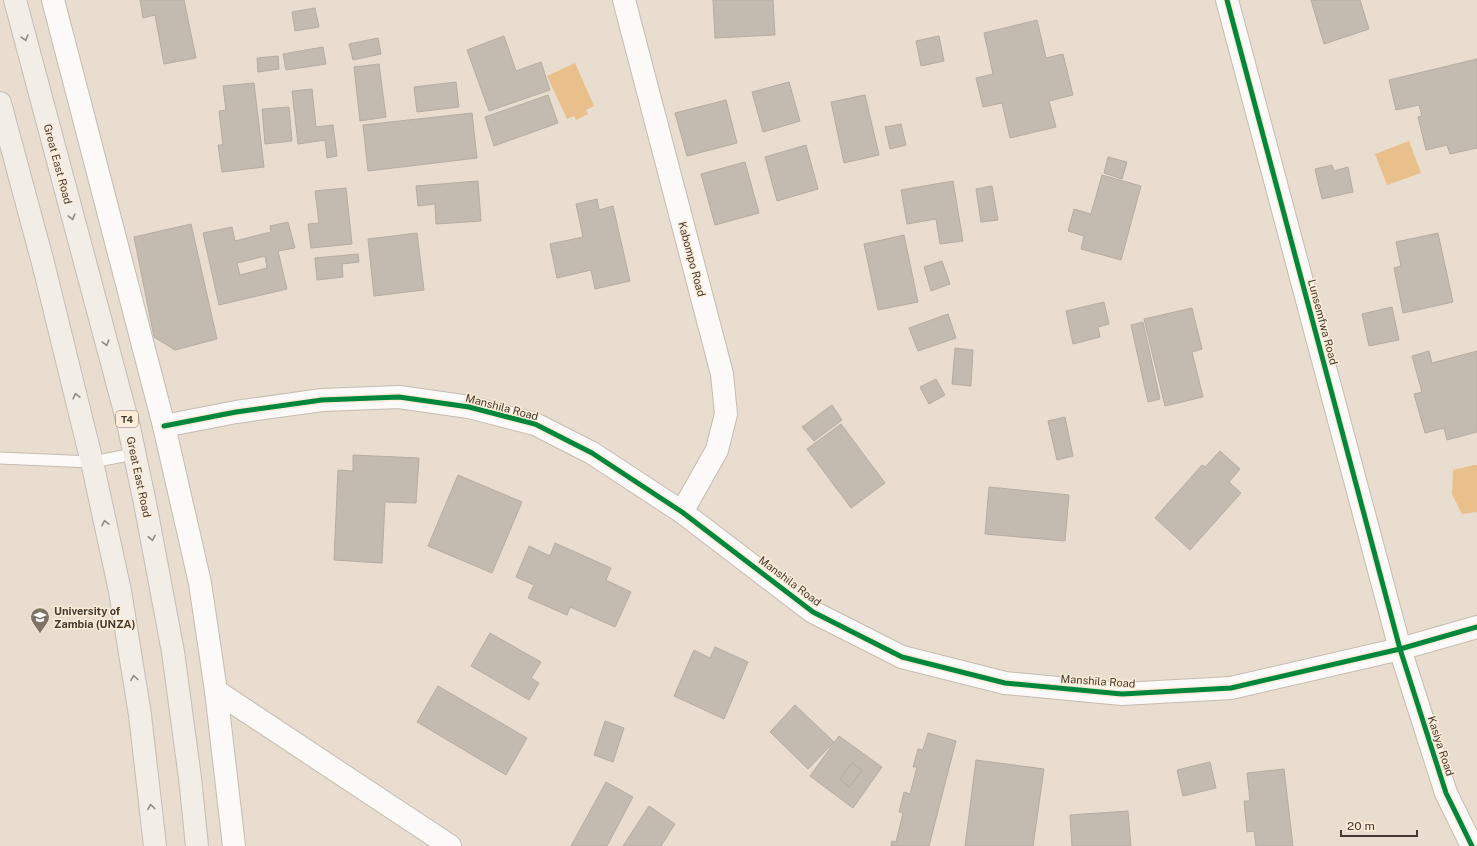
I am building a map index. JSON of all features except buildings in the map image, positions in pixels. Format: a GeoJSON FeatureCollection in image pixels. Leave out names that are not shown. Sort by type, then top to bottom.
{"type":"FeatureCollection","features":[{"type":"Feature","properties":{"kind":"main road","name":"Great East Road"},"geometry":{"type":"LineString","coordinates":[[14,0],[128,423],[173,652],[190,778],[197,846]]}},
{"type":"Feature","properties":{"kind":"main road"},"geometry":{"type":"LineString","coordinates":[[0,102],[44,263],[92,462],[120,591],[140,715],[155,846]]}},
{"type":"Feature","properties":{"kind":"street"},"geometry":{"type":"LineString","coordinates":[[53,0],[164,426],[200,583],[216,691],[234,846]]}},
{"type":"Feature","properties":{"kind":"street","name":"Kabompo Road"},"geometry":{"type":"LineString","coordinates":[[624,0],[722,374],[726,414],[717,450],[682,512]]}},
{"type":"Feature","properties":{"kind":"street","name":"Lunsemfwa Road"},"geometry":{"type":"LineString","coordinates":[[1227,0],[1400,649]]}},
{"type":"Feature","properties":{"kind":"street","name":"Manshila Road"},"geometry":{"type":"LineString","coordinates":[[164,426],[236,412],[322,400],[399,397],[469,407],[535,424],[592,453],[682,512],[813,612],[902,657],[1005,683],[1122,694],[1231,688],[1400,649],[1477,627]]}},
{"type":"Feature","properties":{"kind":"street","name":"Kasiya Road"},"geometry":{"type":"LineString","coordinates":[[1400,649],[1446,793],[1472,846]]}},
{"type":"Feature","properties":{"kind":"street"},"geometry":{"type":"LineString","coordinates":[[216,691],[450,846]]}},
{"type":"Feature","properties":{"kind":"lane"},"geometry":{"type":"LineString","coordinates":[[0,458],[92,462],[134,454]]}},
{"type":"Feature","properties":{"kind":"shaded area"},"geometry":{"type":"Polygon","coordinates":[[[575,63],[594,106],[586,110],[588,114],[576,120],[574,116],[567,119],[547,76],[575,63]]]}},
{"type":"Feature","properties":{"kind":"shaded area"},"geometry":{"type":"Polygon","coordinates":[[[1409,141],[1421,173],[1387,185],[1375,154],[1409,141]]]}},
{"type":"Feature","properties":{"kind":"shaded area"},"geometry":{"type":"Polygon","coordinates":[[[1477,465],[1477,512],[1462,514],[1452,494],[1453,470],[1477,465]]]}},
{"type":"Feature","properties":{"kind":"cycle path"},"geometry":{"type":"LineString","coordinates":[[1227,0],[1400,649],[1446,793],[1472,846]]}},
{"type":"Feature","properties":{"kind":"cycle path"},"geometry":{"type":"LineString","coordinates":[[164,426],[236,412],[322,400],[399,397],[469,407],[535,424],[592,453],[682,512],[813,612],[902,657],[1005,683],[1122,694],[1231,688],[1400,649],[1477,627]]}},
{"type":"Feature","properties":{"kind":"place","name":"University of Zambia (UNZA)"},"geometry":{"type":"Point","coordinates":[40,634]}}]}
